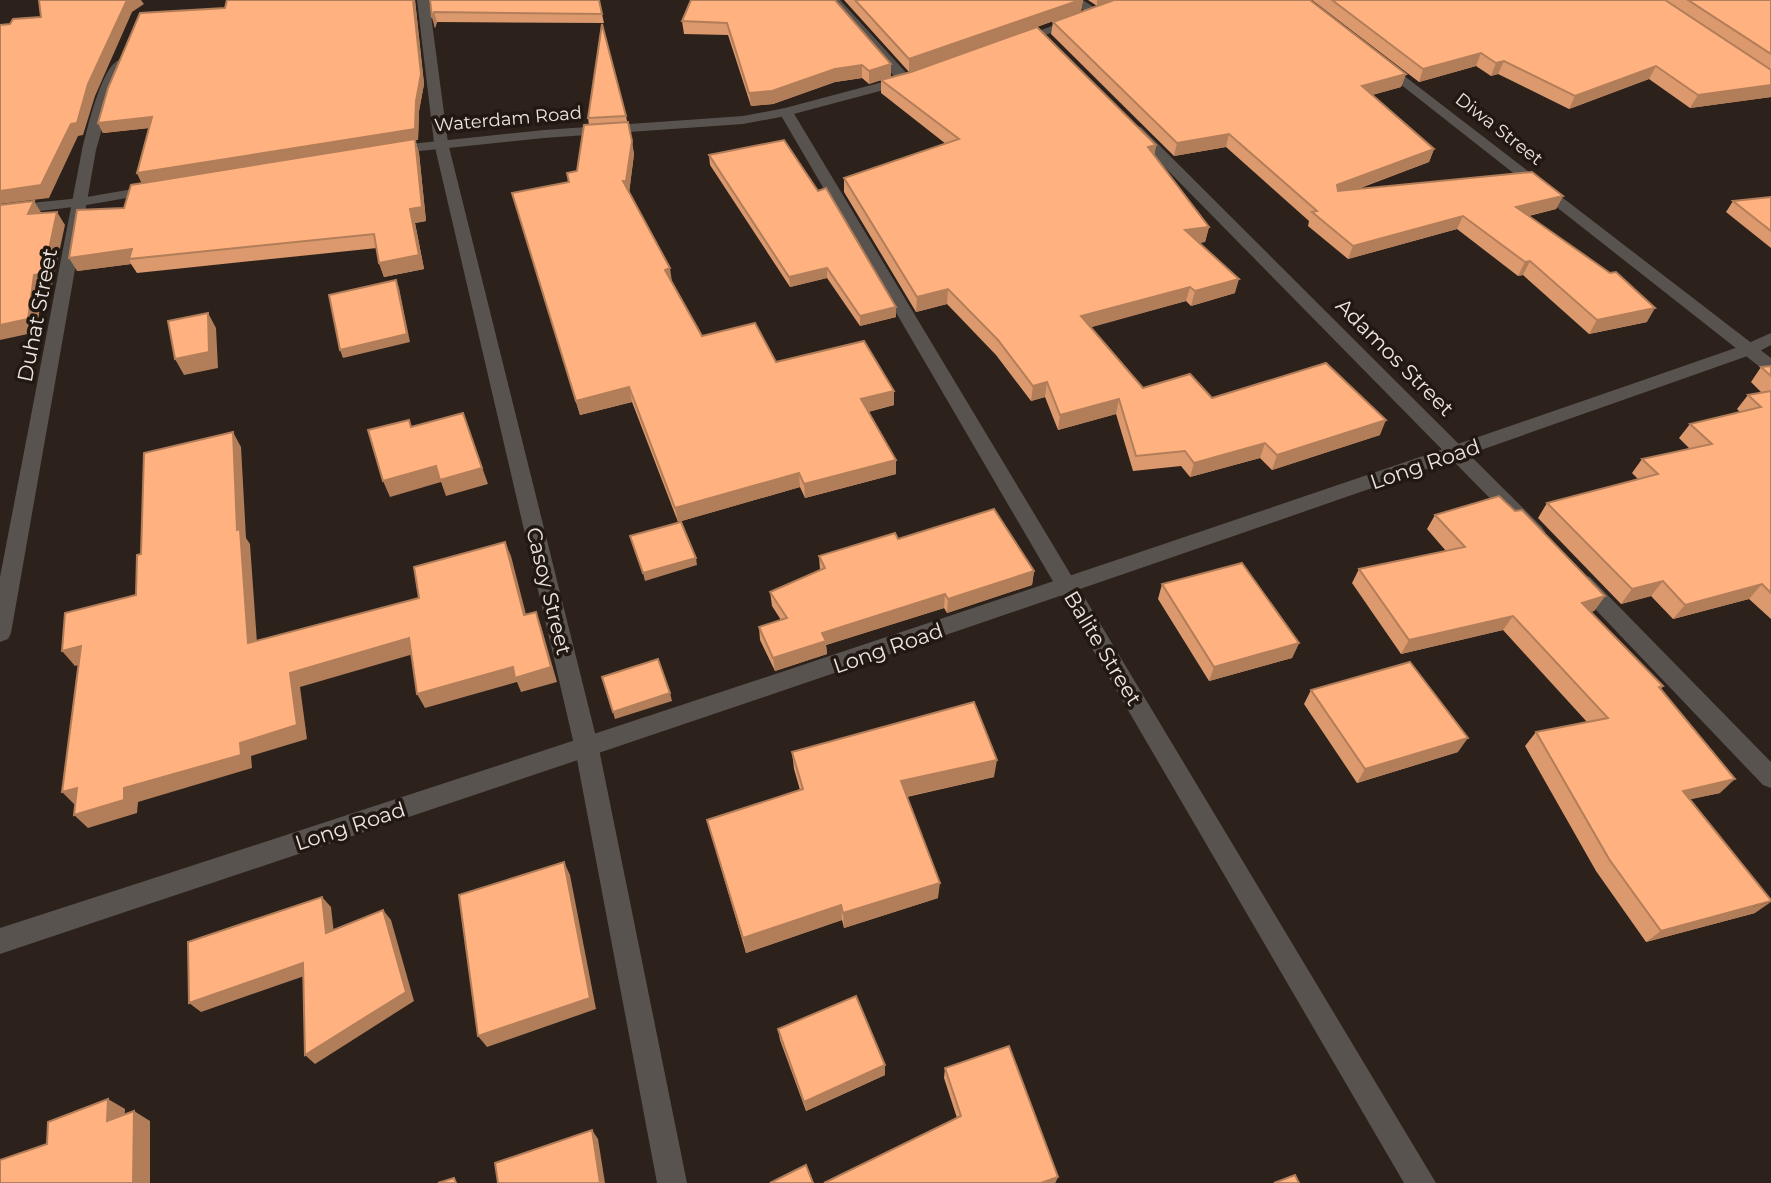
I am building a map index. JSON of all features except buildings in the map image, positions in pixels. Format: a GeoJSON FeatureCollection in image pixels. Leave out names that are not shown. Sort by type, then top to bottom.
{"type":"FeatureCollection","features":[{"type":"Feature","properties":{"kind":"street","name":"Casoy Street"},"geometry":{"type":"LineString","coordinates":[[423,0],[441,143],[587,749],[672,1183]]}},
{"type":"Feature","properties":{"kind":"street","name":"Waterdam Road"},"geometry":{"type":"LineString","coordinates":[[374,152],[441,143],[698,124],[786,112],[911,78],[834,0]]}},
{"type":"Feature","properties":{"kind":"street"},"geometry":{"type":"LineString","coordinates":[[1075,0],[1096,12]]}},
{"type":"Feature","properties":{"kind":"street"},"geometry":{"type":"LineString","coordinates":[[1003,46],[1045,39],[1096,12],[1132,0]]}},
{"type":"Feature","properties":{"kind":"street","name":"Duhat Street"},"geometry":{"type":"LineString","coordinates":[[0,633],[89,150],[104,97],[125,49]]}},
{"type":"Feature","properties":{"kind":"street","name":"Diwa Street"},"geometry":{"type":"LineString","coordinates":[[1367,51],[1771,367]]}},
{"type":"Feature","properties":{"kind":"street","name":"Balite Street"},"geometry":{"type":"LineString","coordinates":[[786,112],[1421,1183]]}},
{"type":"Feature","properties":{"kind":"street","name":"Adamos Street"},"geometry":{"type":"LineString","coordinates":[[1127,121],[1544,541]]}},
{"type":"Feature","properties":{"kind":"street"},"geometry":{"type":"LineString","coordinates":[[0,211],[81,202],[174,186]]}},
{"type":"Feature","properties":{"kind":"street","name":"Long Road"},"geometry":{"type":"LineString","coordinates":[[0,941],[1067,588],[1750,349],[1771,338]]}},
{"type":"Feature","properties":{"kind":"street"},"geometry":{"type":"LineString","coordinates":[[1572,571],[1771,778]]}}]}
